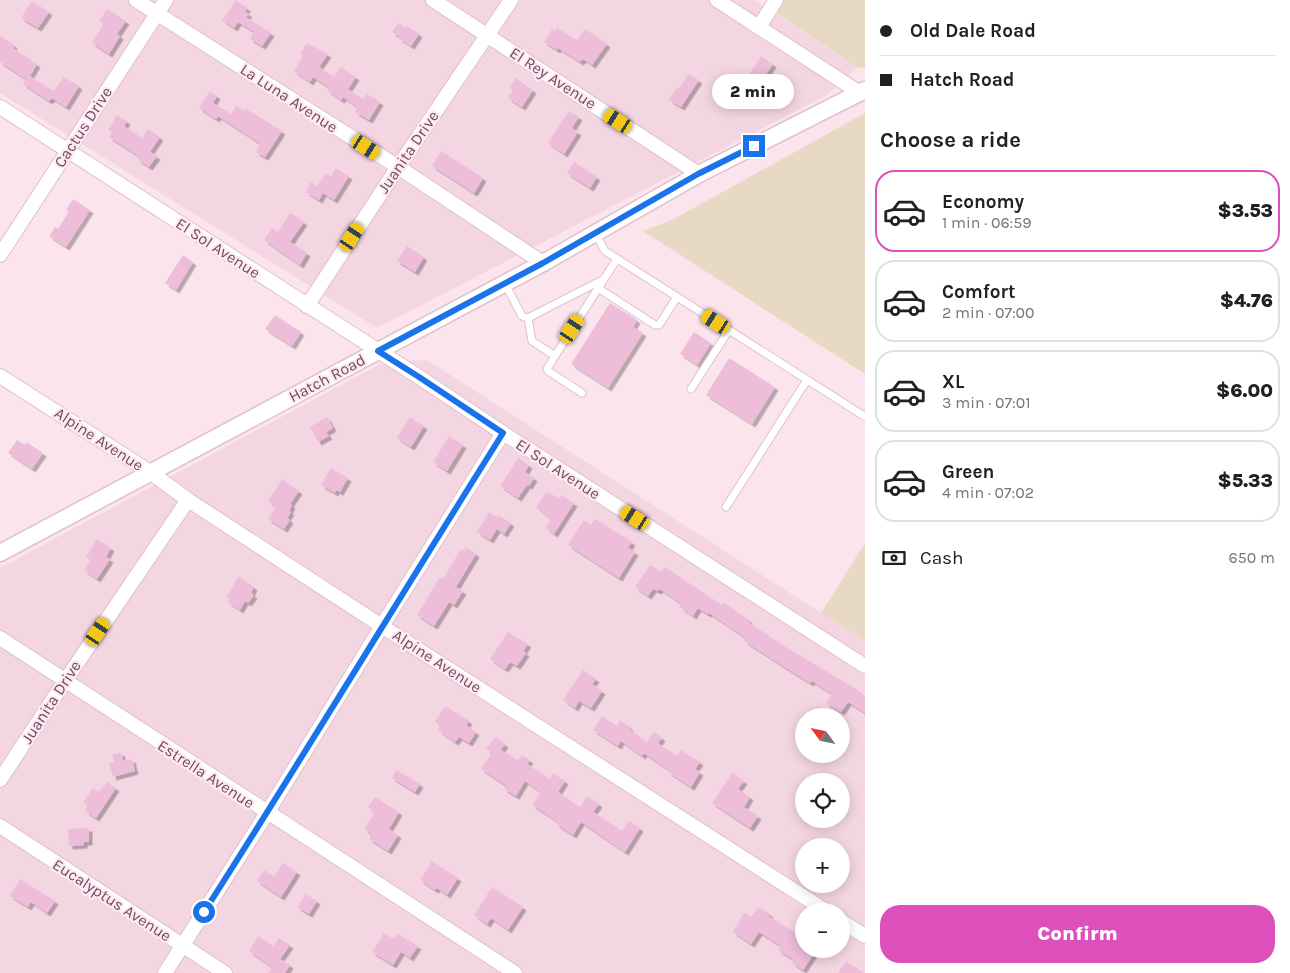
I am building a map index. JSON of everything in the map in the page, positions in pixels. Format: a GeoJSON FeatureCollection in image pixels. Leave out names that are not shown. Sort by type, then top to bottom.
{"type":"FeatureCollection","features":[{"type":"Feature","properties":{"kind":"street","name":"La Luna Avenue"},"geometry":{"type":"LineString","coordinates":[[136,0],[398,167],[543,263]]}},
{"type":"Feature","properties":{"kind":"street","name":"Cactus Drive"},"geometry":{"type":"LineString","coordinates":[[0,255],[166,0]]}},
{"type":"Feature","properties":{"kind":"street","name":"El Rey Avenue"},"geometry":{"type":"LineString","coordinates":[[433,0],[698,174]]}},
{"type":"Feature","properties":{"kind":"street","name":"Juanita Drive"},"geometry":{"type":"LineString","coordinates":[[307,306],[511,0]]}},
{"type":"Feature","properties":{"kind":"street"},"geometry":{"type":"LineString","coordinates":[[717,0],[862,92]]}},
{"type":"Feature","properties":{"kind":"street"},"geometry":{"type":"LineString","coordinates":[[759,28],[776,0]]}},
{"type":"Feature","properties":{"kind":"street","name":"Hatch Road"},"geometry":{"type":"LineString","coordinates":[[0,553],[543,263],[698,174],[862,92]]}},
{"type":"Feature","properties":{"kind":"street","name":"El Sol Avenue"},"geometry":{"type":"LineString","coordinates":[[0,107],[865,666]]}},
{"type":"Feature","properties":{"kind":"street","name":"Alpine Avenue"},"geometry":{"type":"LineString","coordinates":[[0,376],[150,472],[188,500],[382,626],[814,903]]}},
{"type":"Feature","properties":{"kind":"street"},"geometry":{"type":"LineString","coordinates":[[165,973],[267,814],[503,433]]}},
{"type":"Feature","properties":{"kind":"street","name":"Juanita Drive"},"geometry":{"type":"LineString","coordinates":[[0,780],[188,500]]}},
{"type":"Feature","properties":{"kind":"street","name":"Estrella Avenue"},"geometry":{"type":"LineString","coordinates":[[0,638],[267,814],[514,973]]}},
{"type":"Feature","properties":{"kind":"street","name":"Eucalyptus Avenue"},"geometry":{"type":"LineString","coordinates":[[0,826],[225,973]]}},
{"type":"Feature","properties":{"kind":"street"},"geometry":{"type":"LineString","coordinates":[[850,927],[865,936]]}},
{"type":"Feature","properties":{"kind":"lane"},"geometry":{"type":"LineString","coordinates":[[595,232],[605,251],[864,416]]}},
{"type":"Feature","properties":{"kind":"lane"},"geometry":{"type":"LineString","coordinates":[[582,393],[547,369],[618,258]]}},
{"type":"Feature","properties":{"kind":"lane"},"geometry":{"type":"LineString","coordinates":[[504,283],[522,316],[528,318],[604,279]]}},
{"type":"Feature","properties":{"kind":"lane"},"geometry":{"type":"LineString","coordinates":[[598,288],[656,325],[659,325],[677,297]]}},
{"type":"Feature","properties":{"kind":"lane"},"geometry":{"type":"LineString","coordinates":[[528,318],[532,341],[555,356]]}},
{"type":"Feature","properties":{"kind":"lane"},"geometry":{"type":"LineString","coordinates":[[691,389],[729,330]]}},
{"type":"Feature","properties":{"kind":"lane"},"geometry":{"type":"LineString","coordinates":[[726,507],[807,380]]}},
{"type":"Feature","properties":{"kind":"shaded area"},"geometry":{"type":"Polygon","coordinates":[[[0,0],[754,0],[857,67],[827,95],[377,328],[0,93],[0,0]]]}},
{"type":"Feature","properties":{"kind":"shaded area"},"geometry":{"type":"Polygon","coordinates":[[[781,0],[865,0],[865,68],[857,67],[774,12],[781,0]]]}},
{"type":"Feature","properties":{"kind":"shaded area"},"geometry":{"type":"Polygon","coordinates":[[[865,113],[865,374],[643,231],[674,219],[865,113]]]}},
{"type":"Feature","properties":{"kind":"shaded area"},"geometry":{"type":"Polygon","coordinates":[[[427,360],[865,641],[865,973],[0,973],[0,568],[384,362],[427,360]]]}},
{"type":"Feature","properties":{"kind":"shaded area"},"geometry":{"type":"Polygon","coordinates":[[[865,543],[865,641],[821,613],[865,543]]]}},
{"type":"Feature","properties":{"kind":"building"},"geometry":{"type":"Polygon","coordinates":[[[236,0],[247,8],[245,12],[249,14],[246,17],[271,33],[262,46],[250,39],[254,32],[238,22],[234,28],[222,20],[236,0]]]}},
{"type":"Feature","properties":{"kind":"building"},"geometry":{"type":"Polygon","coordinates":[[[32,1],[49,12],[38,28],[21,18],[32,1]]]}},
{"type":"Feature","properties":{"kind":"building"},"geometry":{"type":"Polygon","coordinates":[[[107,9],[126,21],[117,34],[120,36],[109,54],[92,43],[104,24],[99,21],[107,9]]]}},
{"type":"Feature","properties":{"kind":"building"},"geometry":{"type":"Polygon","coordinates":[[[398,23],[405,28],[407,26],[419,34],[411,46],[392,32],[398,23]]]}},
{"type":"Feature","properties":{"kind":"building"},"geometry":{"type":"Polygon","coordinates":[[[557,28],[577,40],[585,29],[607,44],[592,65],[583,59],[580,62],[558,48],[557,50],[544,42],[552,29],[555,31],[557,28]]]}},
{"type":"Feature","properties":{"kind":"building"},"geometry":{"type":"Polygon","coordinates":[[[0,36],[14,45],[13,48],[37,64],[30,76],[54,91],[64,77],[79,86],[66,107],[52,98],[49,101],[23,84],[26,79],[0,62],[0,36]]]}},
{"type":"Feature","properties":{"kind":"building"},"geometry":{"type":"Polygon","coordinates":[[[307,43],[328,54],[319,67],[334,77],[341,67],[356,77],[348,89],[363,99],[367,94],[380,102],[369,120],[355,112],[358,107],[343,97],[341,100],[327,90],[329,87],[313,77],[310,82],[294,71],[303,56],[300,54],[307,43]]]}},
{"type":"Feature","properties":{"kind":"building"},"geometry":{"type":"Polygon","coordinates":[[[761,56],[773,64],[765,76],[772,80],[757,103],[739,91],[761,56]]]}},
{"type":"Feature","properties":{"kind":"building"},"geometry":{"type":"Polygon","coordinates":[[[688,74],[699,80],[681,107],[669,100],[677,87],[679,89],[688,74]]]}},
{"type":"Feature","properties":{"kind":"building"},"geometry":{"type":"Polygon","coordinates":[[[515,78],[533,90],[522,107],[508,98],[513,90],[510,88],[515,78]]]}},
{"type":"Feature","properties":{"kind":"building"},"geometry":{"type":"Polygon","coordinates":[[[210,91],[217,96],[213,103],[231,114],[236,106],[245,111],[246,109],[282,131],[265,157],[256,152],[261,144],[218,116],[216,119],[199,108],[210,91]]]}},
{"type":"Feature","properties":{"kind":"building"},"geometry":{"type":"Polygon","coordinates":[[[569,111],[579,117],[572,128],[578,132],[564,154],[548,143],[569,111]]]}},
{"type":"Feature","properties":{"kind":"building"},"geometry":{"type":"Polygon","coordinates":[[[117,115],[127,121],[124,126],[142,138],[148,129],[160,137],[150,152],[157,156],[149,167],[137,159],[139,156],[109,137],[112,132],[108,130],[117,115]]]}},
{"type":"Feature","properties":{"kind":"building"},"geometry":{"type":"Polygon","coordinates":[[[441,151],[483,178],[474,193],[432,166],[441,151]]]}},
{"type":"Feature","properties":{"kind":"building"},"geometry":{"type":"Polygon","coordinates":[[[574,162],[597,177],[590,188],[567,173],[574,162]]]}},
{"type":"Feature","properties":{"kind":"building"},"geometry":{"type":"Polygon","coordinates":[[[336,168],[349,176],[334,200],[323,193],[319,200],[306,192],[311,182],[317,186],[326,173],[331,176],[336,168]]]}},
{"type":"Feature","properties":{"kind":"building"},"geometry":{"type":"Polygon","coordinates":[[[73,199],[90,210],[66,247],[49,236],[55,227],[58,229],[69,211],[66,210],[73,199]]]}},
{"type":"Feature","properties":{"kind":"building"},"geometry":{"type":"Polygon","coordinates":[[[290,213],[304,222],[290,242],[307,253],[300,265],[264,240],[272,228],[278,232],[290,213]]]}},
{"type":"Feature","properties":{"kind":"building"},"geometry":{"type":"Polygon","coordinates":[[[407,246],[424,257],[415,272],[397,261],[407,246]]]}},
{"type":"Feature","properties":{"kind":"building"},"geometry":{"type":"Polygon","coordinates":[[[183,255],[193,262],[176,290],[165,283],[183,255]]]}},
{"type":"Feature","properties":{"kind":"building"},"geometry":{"type":"Polygon","coordinates":[[[610,303],[637,320],[633,327],[643,333],[608,388],[571,364],[610,303]]]}},
{"type":"Feature","properties":{"kind":"building"},"geometry":{"type":"Polygon","coordinates":[[[275,315],[301,332],[292,346],[265,329],[275,315]]]}},
{"type":"Feature","properties":{"kind":"building"},"geometry":{"type":"Polygon","coordinates":[[[694,332],[711,343],[697,365],[680,354],[694,332]]]}},
{"type":"Feature","properties":{"kind":"building"},"geometry":{"type":"Polygon","coordinates":[[[729,358],[775,387],[752,424],[706,395],[729,358]]]}},
{"type":"Feature","properties":{"kind":"building"},"geometry":{"type":"Polygon","coordinates":[[[327,417],[333,428],[326,432],[329,436],[318,442],[310,427],[327,417]]]}},
{"type":"Feature","properties":{"kind":"building"},"geometry":{"type":"Polygon","coordinates":[[[410,417],[424,426],[411,447],[397,438],[410,417]]]}},
{"type":"Feature","properties":{"kind":"building"},"geometry":{"type":"Polygon","coordinates":[[[449,436],[463,445],[447,471],[433,462],[449,436]]]}},
{"type":"Feature","properties":{"kind":"building"},"geometry":{"type":"Polygon","coordinates":[[[17,440],[25,445],[26,442],[43,453],[32,469],[8,453],[17,440]]]}},
{"type":"Feature","properties":{"kind":"building"},"geometry":{"type":"Polygon","coordinates":[[[518,458],[529,465],[525,472],[534,478],[518,498],[500,486],[518,458]]]}},
{"type":"Feature","properties":{"kind":"building"},"geometry":{"type":"Polygon","coordinates":[[[331,468],[348,478],[340,492],[336,490],[335,493],[321,485],[331,468]]]}},
{"type":"Feature","properties":{"kind":"building"},"geometry":{"type":"Polygon","coordinates":[[[282,479],[299,491],[290,504],[292,505],[289,511],[291,512],[287,518],[290,520],[284,529],[268,519],[276,507],[268,501],[282,479]]]}},
{"type":"Feature","properties":{"kind":"building"},"geometry":{"type":"Polygon","coordinates":[[[546,492],[560,498],[561,495],[574,503],[554,534],[546,528],[551,520],[536,507],[546,492]]]}},
{"type":"Feature","properties":{"kind":"building"},"geometry":{"type":"Polygon","coordinates":[[[489,512],[511,523],[504,534],[497,529],[490,540],[477,532],[489,512]]]}},
{"type":"Feature","properties":{"kind":"building"},"geometry":{"type":"Polygon","coordinates":[[[595,519],[632,542],[628,548],[635,552],[619,578],[568,545],[584,520],[591,525],[595,519]]]}},
{"type":"Feature","properties":{"kind":"building"},"geometry":{"type":"Polygon","coordinates":[[[97,539],[111,548],[106,557],[110,559],[97,579],[84,570],[90,560],[86,557],[97,539]]]}},
{"type":"Feature","properties":{"kind":"building"},"geometry":{"type":"Polygon","coordinates":[[[466,547],[476,554],[456,587],[463,591],[454,605],[449,602],[434,626],[417,615],[440,577],[443,579],[461,549],[464,551],[466,547]]]}},
{"type":"Feature","properties":{"kind":"building"},"geometry":{"type":"Polygon","coordinates":[[[650,565],[661,572],[665,567],[722,605],[724,603],[784,646],[856,689],[865,696],[865,713],[848,702],[844,708],[834,708],[826,703],[832,694],[812,681],[810,683],[744,641],[746,638],[709,613],[698,608],[693,616],[680,607],[682,604],[660,589],[658,591],[653,589],[648,596],[635,587],[650,565]]]}},
{"type":"Feature","properties":{"kind":"building"},"geometry":{"type":"Polygon","coordinates":[[[239,576],[254,587],[251,593],[254,595],[248,603],[245,601],[240,610],[228,602],[229,599],[226,597],[239,576]]]}},
{"type":"Feature","properties":{"kind":"building"},"geometry":{"type":"Polygon","coordinates":[[[508,632],[528,644],[523,651],[526,653],[517,666],[510,662],[505,669],[490,659],[508,632]]]}},
{"type":"Feature","properties":{"kind":"building"},"geometry":{"type":"Polygon","coordinates":[[[583,670],[596,679],[592,684],[602,691],[591,708],[579,701],[575,708],[563,700],[583,670]]]}},
{"type":"Feature","properties":{"kind":"building"},"geometry":{"type":"Polygon","coordinates":[[[445,706],[469,721],[466,725],[476,732],[469,743],[459,737],[455,742],[438,730],[441,726],[435,722],[445,706]]]}},
{"type":"Feature","properties":{"kind":"building"},"geometry":{"type":"Polygon","coordinates":[[[602,716],[617,726],[620,720],[647,742],[654,732],[662,738],[658,743],[677,756],[681,750],[700,762],[695,769],[700,772],[691,787],[644,753],[642,756],[621,741],[618,746],[593,730],[602,716]]]}},
{"type":"Feature","properties":{"kind":"building"},"geometry":{"type":"Polygon","coordinates":[[[495,737],[505,744],[501,750],[518,760],[522,755],[530,760],[527,764],[550,779],[553,773],[565,781],[558,792],[580,807],[587,796],[599,804],[593,812],[622,831],[629,821],[640,828],[625,852],[581,822],[573,835],[556,824],[557,821],[532,805],[541,792],[525,781],[516,796],[504,789],[507,786],[481,769],[492,753],[486,749],[495,737]]]}},
{"type":"Feature","properties":{"kind":"building"},"geometry":{"type":"Polygon","coordinates":[[[121,752],[123,761],[132,759],[135,771],[113,777],[109,763],[114,762],[112,755],[121,752]]]}},
{"type":"Feature","properties":{"kind":"building"},"geometry":{"type":"Polygon","coordinates":[[[396,770],[420,784],[415,792],[392,778],[396,770]]]}},
{"type":"Feature","properties":{"kind":"building"},"geometry":{"type":"Polygon","coordinates":[[[732,773],[744,781],[738,789],[750,797],[744,807],[758,816],[750,828],[712,803],[732,773]]]}},
{"type":"Feature","properties":{"kind":"building"},"geometry":{"type":"Polygon","coordinates":[[[107,782],[116,788],[96,818],[85,811],[88,805],[83,802],[93,788],[99,792],[107,782]]]}},
{"type":"Feature","properties":{"kind":"building"},"geometry":{"type":"Polygon","coordinates":[[[375,797],[399,812],[389,829],[398,835],[388,851],[369,839],[372,834],[364,829],[375,812],[368,807],[375,797]]]}},
{"type":"Feature","properties":{"kind":"building"},"geometry":{"type":"Polygon","coordinates":[[[89,828],[89,842],[84,842],[84,845],[69,846],[68,829],[89,828]]]}},
{"type":"Feature","properties":{"kind":"building"},"geometry":{"type":"Polygon","coordinates":[[[432,861],[458,878],[447,895],[420,880],[432,861]]]}},
{"type":"Feature","properties":{"kind":"building"},"geometry":{"type":"Polygon","coordinates":[[[283,863],[297,872],[281,897],[257,881],[264,870],[274,877],[283,863]]]}},
{"type":"Feature","properties":{"kind":"building"},"geometry":{"type":"Polygon","coordinates":[[[20,879],[55,901],[47,913],[31,902],[28,907],[10,896],[20,879]]]}},
{"type":"Feature","properties":{"kind":"building"},"geometry":{"type":"Polygon","coordinates":[[[492,887],[523,907],[508,930],[491,918],[487,924],[474,915],[492,887]]]}},
{"type":"Feature","properties":{"kind":"building"},"geometry":{"type":"Polygon","coordinates":[[[306,894],[317,901],[309,914],[297,907],[306,894]]]}},
{"type":"Feature","properties":{"kind":"building"},"geometry":{"type":"Polygon","coordinates":[[[758,907],[770,914],[768,916],[795,932],[795,958],[811,958],[803,970],[792,963],[794,960],[778,950],[781,946],[759,932],[751,944],[733,932],[744,913],[751,917],[758,907]]]}},
{"type":"Feature","properties":{"kind":"building"},"geometry":{"type":"Polygon","coordinates":[[[384,933],[394,939],[398,934],[418,946],[410,958],[401,952],[393,965],[372,952],[384,933]]]}},
{"type":"Feature","properties":{"kind":"building"},"geometry":{"type":"Polygon","coordinates":[[[258,936],[273,946],[279,938],[290,945],[280,959],[290,965],[285,973],[268,973],[272,967],[249,951],[258,936]]]}},
{"type":"Feature","properties":{"kind":"building"},"geometry":{"type":"Polygon","coordinates":[[[846,961],[864,973],[838,973],[846,961]]]}},
{"type":"Feature","properties":{"kind":"route"},"geometry":{"type":"LineString","coordinates":[[204,912],[267,814],[503,433],[378,351],[543,263],[698,174],[754,146]]}}]}
